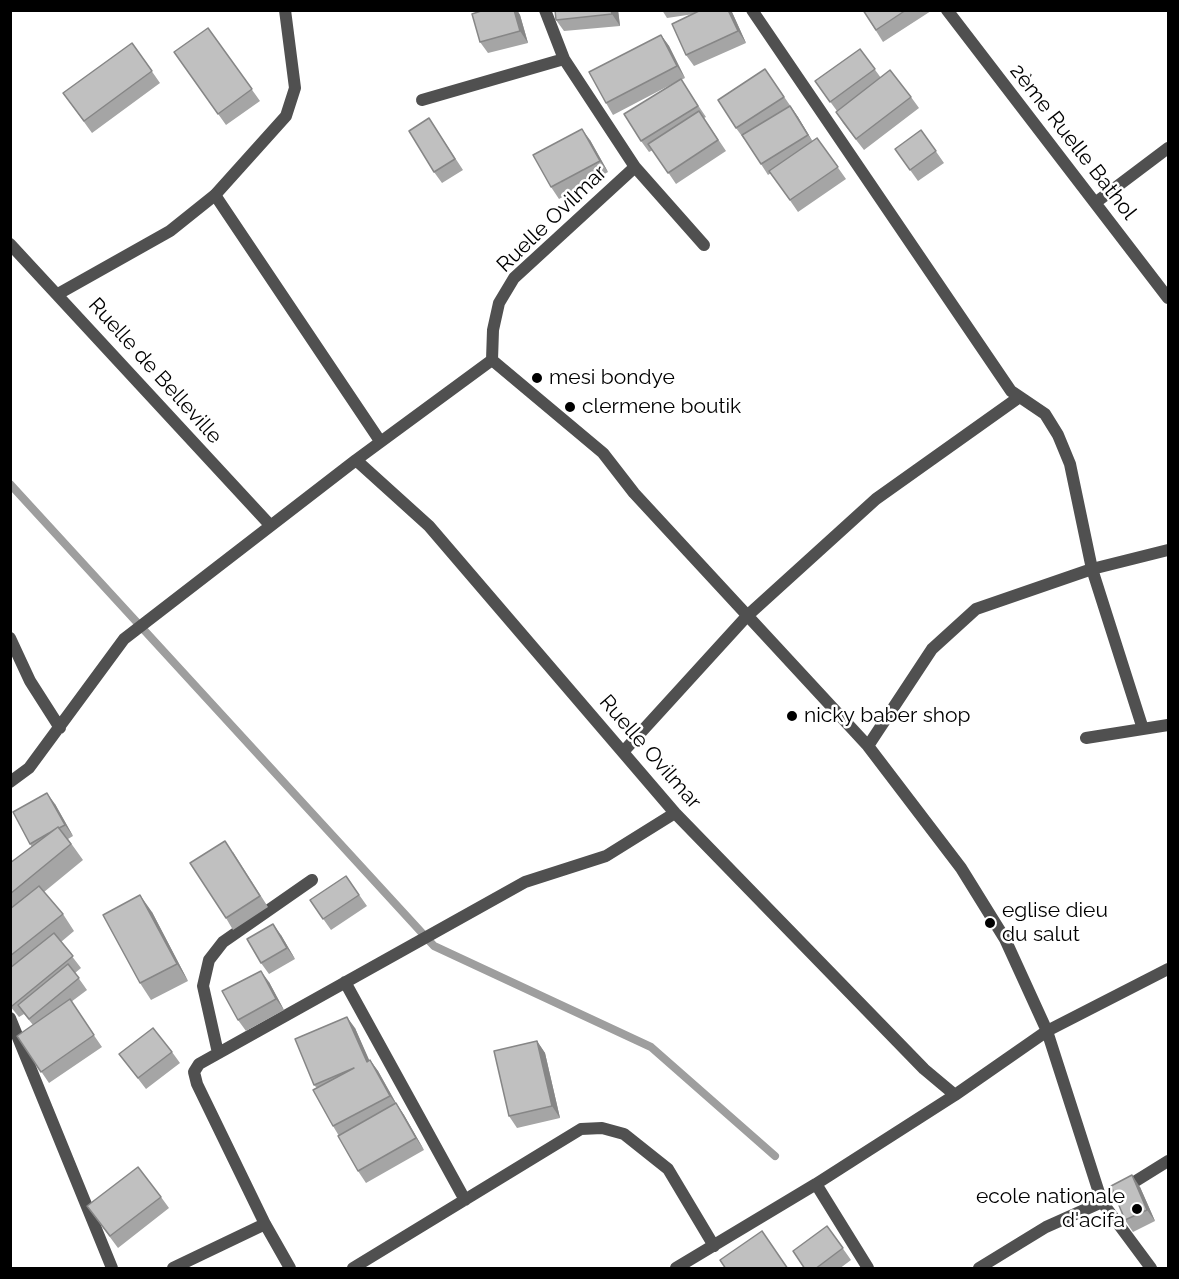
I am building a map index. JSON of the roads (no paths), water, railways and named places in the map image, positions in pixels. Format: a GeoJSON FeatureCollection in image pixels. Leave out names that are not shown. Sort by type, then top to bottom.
{"type":"FeatureCollection","features":[{"type":"Feature","properties":{"kind":"street"},"geometry":{"type":"LineString","coordinates":[[58,294],[170,231],[215,195],[286,116],[295,88],[285,10]]}},
{"type":"Feature","properties":{"kind":"street","name":"Ruelle Ovilmar"},"geometry":{"type":"LineString","coordinates":[[545,10],[564,59],[635,166],[704,245]]}},
{"type":"Feature","properties":{"kind":"street"},"geometry":{"type":"LineString","coordinates":[[752,10],[976,342],[1018,398],[1045,414],[1058,435],[1070,464],[1092,569],[1143,729]]}},
{"type":"Feature","properties":{"kind":"street","name":"2ème Ruelle Bathol"},"geometry":{"type":"LineString","coordinates":[[947,10],[1168,298]]}},
{"type":"Feature","properties":{"kind":"street"},"geometry":{"type":"LineString","coordinates":[[422,100],[564,59]]}},
{"type":"Feature","properties":{"kind":"street"},"geometry":{"type":"LineString","coordinates":[[1095,203],[1168,148]]}},
{"type":"Feature","properties":{"kind":"street","name":"Ruelle Ovilmar"},"geometry":{"type":"LineString","coordinates":[[492,360],[493,330],[499,303],[514,278],[635,166]]}},
{"type":"Feature","properties":{"kind":"street"},"geometry":{"type":"LineString","coordinates":[[215,195],[381,441]]}},
{"type":"Feature","properties":{"kind":"street","name":"Ruelle de Belleville"},"geometry":{"type":"LineString","coordinates":[[10,244],[270,525]]}},
{"type":"Feature","properties":{"kind":"street"},"geometry":{"type":"LineString","coordinates":[[10,782],[29,768],[123,639],[381,441],[492,360],[603,453],[634,494],[868,746],[961,868],[1005,939],[1047,1031],[1102,1202],[1151,1269]]}},
{"type":"Feature","properties":{"kind":"street"},"geometry":{"type":"LineString","coordinates":[[623,752],[747,616],[876,499],[1018,398]]}},
{"type":"Feature","properties":{"kind":"street","name":"Ruelle Ovilmar"},"geometry":{"type":"LineString","coordinates":[[356,460],[429,526],[675,813],[924,1069],[955,1095]]}},
{"type":"Feature","properties":{"kind":"street"},"geometry":{"type":"LineString","coordinates":[[868,746],[932,649],[976,609],[1092,569],[1168,550]]}},
{"type":"Feature","properties":{"kind":"street"},"geometry":{"type":"LineString","coordinates":[[10,638],[30,681],[60,728]]}},
{"type":"Feature","properties":{"kind":"street"},"geometry":{"type":"LineString","coordinates":[[1086,738],[1168,725]]}},
{"type":"Feature","properties":{"kind":"street"},"geometry":{"type":"LineString","coordinates":[[290,1269],[265,1224],[197,1084],[194,1072],[199,1064],[525,882],[606,856],[675,813]]}},
{"type":"Feature","properties":{"kind":"street"},"geometry":{"type":"LineString","coordinates":[[218,1053],[203,986],[209,960],[223,942],[312,880]]}},
{"type":"Feature","properties":{"kind":"street"},"geometry":{"type":"LineString","coordinates":[[676,1269],[816,1185],[955,1095],[1047,1031],[1168,969]]}},
{"type":"Feature","properties":{"kind":"street"},"geometry":{"type":"LineString","coordinates":[[345,982],[465,1200]]}},
{"type":"Feature","properties":{"kind":"street"},"geometry":{"type":"LineString","coordinates":[[10,1018],[112,1269]]}},
{"type":"Feature","properties":{"kind":"street"},"geometry":{"type":"LineString","coordinates":[[353,1269],[581,1129],[603,1128],[624,1134],[668,1169],[714,1246]]}},
{"type":"Feature","properties":{"kind":"street"},"geometry":{"type":"LineString","coordinates":[[979,1269],[1046,1227],[1102,1202],[1168,1161]]}},
{"type":"Feature","properties":{"kind":"street"},"geometry":{"type":"LineString","coordinates":[[816,1185],[868,1269]]}},
{"type":"Feature","properties":{"kind":"street"},"geometry":{"type":"LineString","coordinates":[[172,1269],[265,1224]]}},
{"type":"Feature","properties":{"kind":"waterway"},"geometry":{"type":"LineString","coordinates":[[10,484],[434,946],[651,1047],[775,1156]]}},
{"type":"Feature","properties":{"kind":"place","name":"mesi bondye"},"geometry":{"type":"Point","coordinates":[537,378]}},
{"type":"Feature","properties":{"kind":"place","name":"clermene boutik"},"geometry":{"type":"Point","coordinates":[570,407]}},
{"type":"Feature","properties":{"kind":"place","name":"nicky baber shop"},"geometry":{"type":"Point","coordinates":[792,716]}},
{"type":"Feature","properties":{"kind":"place","name":"eglise dieu du salut"},"geometry":{"type":"Point","coordinates":[990,923]}},
{"type":"Feature","properties":{"kind":"place","name":"ecole nationale d'acifa"},"geometry":{"type":"Point","coordinates":[1137,1209]}}]}
